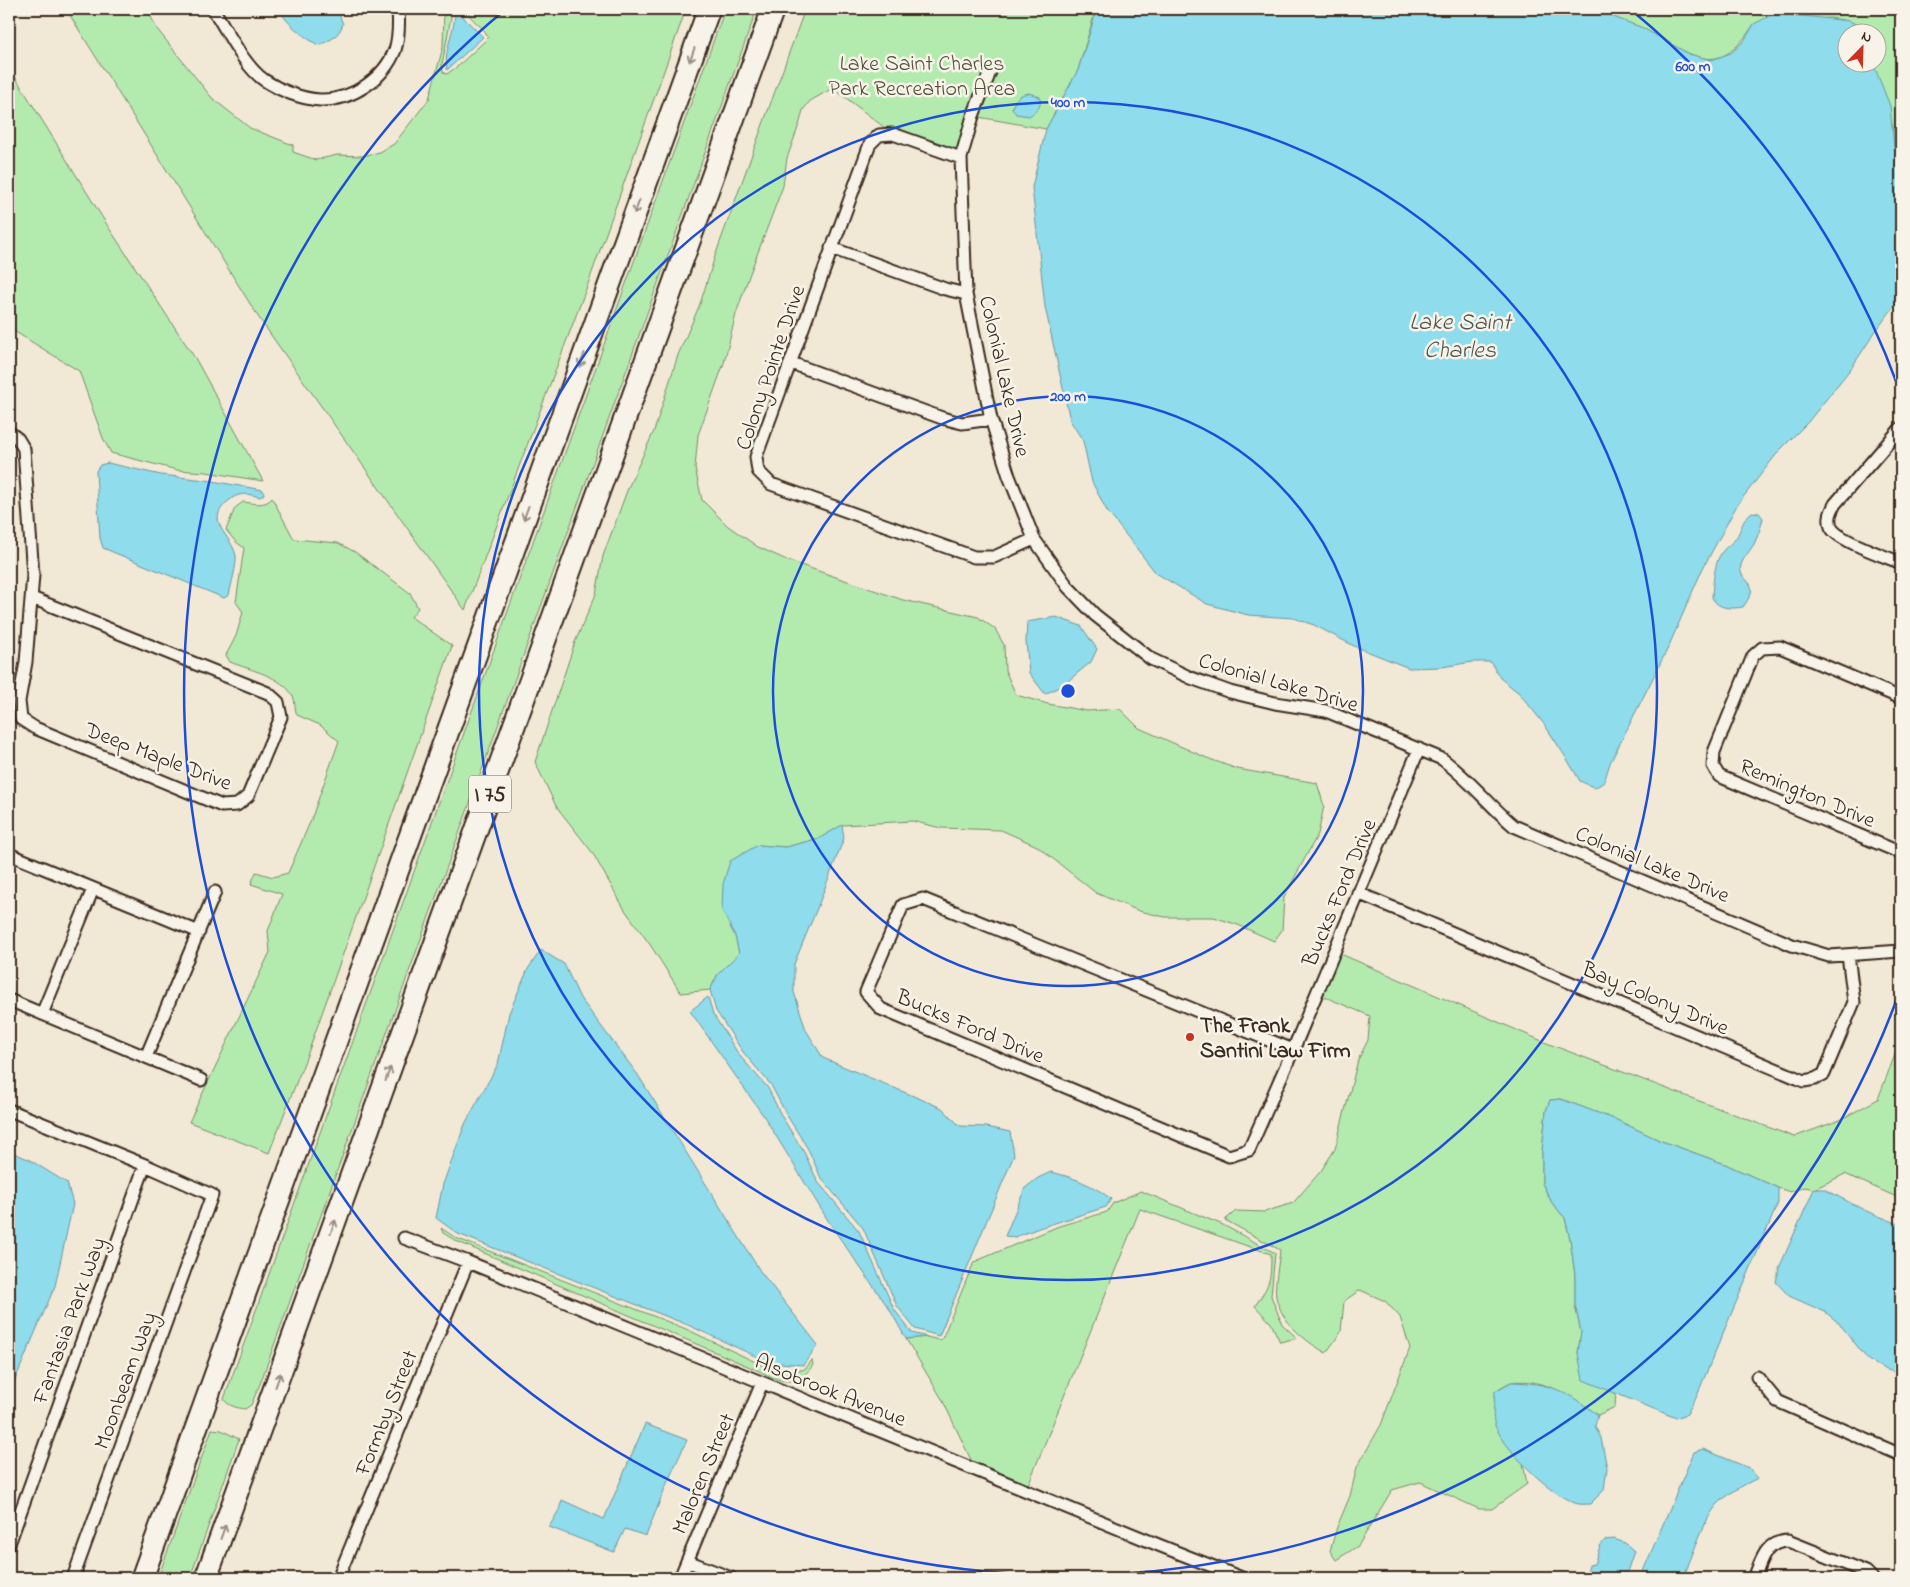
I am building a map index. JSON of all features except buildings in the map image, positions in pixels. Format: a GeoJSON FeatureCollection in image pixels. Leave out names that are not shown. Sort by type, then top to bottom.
{"type":"FeatureCollection","features":[{"type":"Feature","properties":{"kind":"highway"},"geometry":{"type":"LineString","coordinates":[[142,1578],[709,9]]}},
{"type":"Feature","properties":{"kind":"highway","name":"I 75"},"geometry":{"type":"LineString","coordinates":[[206,1578],[773,9]]}},
{"type":"Feature","properties":{"kind":"street"},"geometry":{"type":"LineString","coordinates":[[213,9],[247,62],[262,78],[278,88],[304,98],[322,100],[346,96],[362,89],[388,65],[397,39],[398,9]]}},
{"type":"Feature","properties":{"kind":"street","name":"Colonial Lake Drive"},"geometry":{"type":"LineString","coordinates":[[990,72],[973,116],[961,158],[966,294],[991,419],[1009,476],[1034,539],[1068,587],[1095,616],[1151,659],[1191,678],[1230,692],[1275,703],[1326,711],[1442,759],[1459,772],[1514,826],[1792,945],[1829,956],[1901,951]]}},
{"type":"Feature","properties":{"kind":"street","name":"Colony Pointe Drive"},"geometry":{"type":"LineString","coordinates":[[961,158],[893,134],[879,135],[870,144],[756,456],[758,471],[771,484],[974,556],[994,557],[1034,539]]}},
{"type":"Feature","properties":{"kind":"street"},"geometry":{"type":"LineString","coordinates":[[832,248],[945,289],[966,294]]}},
{"type":"Feature","properties":{"kind":"street"},"geometry":{"type":"LineString","coordinates":[[791,363],[942,418],[962,423],[991,419]]}},
{"type":"Feature","properties":{"kind":"street"},"geometry":{"type":"LineString","coordinates":[[1901,428],[1835,504],[1829,516],[1831,529],[1840,537],[1901,563]]}},
{"type":"Feature","properties":{"kind":"street","name":"Deep Maple Drive"},"geometry":{"type":"LineString","coordinates":[[9,432],[18,439],[24,449],[32,541],[32,598],[26,662],[19,701],[21,718],[35,728],[222,806],[237,805],[248,796],[281,717],[278,702],[268,692],[32,598]]}},
{"type":"Feature","properties":{"kind":"street","name":"Remington Drive"},"geometry":{"type":"LineString","coordinates":[[1901,698],[1780,647],[1762,648],[1753,656],[1714,752],[1713,766],[1719,776],[1901,853]]}},
{"type":"Feature","properties":{"kind":"street","name":"Bucks Ford Drive"},"geometry":{"type":"LineString","coordinates":[[1293,1050],[923,899],[903,905],[866,992],[880,1009],[1229,1156],[1249,1150],[1293,1050],[1419,749]]}},
{"type":"Feature","properties":{"kind":"street"},"geometry":{"type":"LineString","coordinates":[[9,854],[198,932]]}},
{"type":"Feature","properties":{"kind":"street"},"geometry":{"type":"LineString","coordinates":[[42,1014],[93,889]]}},
{"type":"Feature","properties":{"kind":"street"},"geometry":{"type":"LineString","coordinates":[[146,1058],[215,892]]}},
{"type":"Feature","properties":{"kind":"street","name":"Bay Colony Drive"},"geometry":{"type":"LineString","coordinates":[[1358,893],[1804,1081],[1815,1079],[1824,1074],[1854,1002],[1848,955]]}},
{"type":"Feature","properties":{"kind":"street"},"geometry":{"type":"LineString","coordinates":[[9,1000],[200,1080]]}},
{"type":"Feature","properties":{"kind":"street"},"geometry":{"type":"LineString","coordinates":[[9,1110],[145,1166]]}},
{"type":"Feature","properties":{"kind":"street","name":"Moonbeam Way"},"geometry":{"type":"LineString","coordinates":[[73,1578],[212,1195],[145,1166]]}},
{"type":"Feature","properties":{"kind":"street","name":"Fantasia Park Way"},"geometry":{"type":"LineString","coordinates":[[9,1544],[145,1166]]}},
{"type":"Feature","properties":{"kind":"street","name":"Alsobrook Avenue"},"geometry":{"type":"LineString","coordinates":[[404,1238],[468,1262],[1242,1578]]}},
{"type":"Feature","properties":{"kind":"street","name":"Formby Street"},"geometry":{"type":"LineString","coordinates":[[338,1578],[468,1262]]}},
{"type":"Feature","properties":{"kind":"street"},"geometry":{"type":"LineString","coordinates":[[1757,1377],[1777,1401],[1901,1455]]}},
{"type":"Feature","properties":{"kind":"street","name":"Maloren Street"},"geometry":{"type":"LineString","coordinates":[[680,1578],[762,1382]]}},
{"type":"Feature","properties":{"kind":"street"},"geometry":{"type":"LineString","coordinates":[[1754,1578],[1767,1548],[1779,1541],[1788,1541],[1866,1572],[1872,1578]]}},
{"type":"Feature","properties":{"kind":"street"},"geometry":{"type":"LineString","coordinates":[[687,1560],[731,1578]]}},
{"type":"Feature","properties":{"kind":"green space"},"geometry":{"type":"Polygon","coordinates":[[[66,9],[147,9],[157,29],[212,98],[250,128],[293,145],[293,152],[316,160],[337,155],[362,156],[380,152],[394,144],[429,99],[443,47],[444,9],[451,9],[442,65],[443,72],[447,74],[488,38],[467,9],[686,9],[589,281],[465,610],[259,318],[66,9]]]}},
{"type":"Feature","properties":{"kind":"green space"},"geometry":{"type":"Polygon","coordinates":[[[725,9],[757,9],[260,1384],[251,1405],[245,1409],[233,1406],[224,1399],[725,9]]]}},
{"type":"Feature","properties":{"kind":"green space","name":"Lake Saint Charles Park Recreation Area"},"geometry":{"type":"Polygon","coordinates":[[[805,9],[1096,9],[1078,70],[1046,129],[973,116],[961,158],[893,134],[833,88],[810,101],[803,110],[787,158],[783,186],[736,314],[724,363],[698,435],[695,468],[702,500],[728,526],[758,547],[789,561],[903,600],[978,617],[995,629],[1004,645],[1005,670],[1016,695],[1048,704],[1087,711],[1120,709],[1139,728],[1207,758],[1237,769],[1317,783],[1324,806],[1318,834],[1284,897],[1282,930],[1274,941],[1214,917],[1165,917],[1139,911],[1096,893],[1037,846],[1001,830],[941,828],[912,821],[843,825],[820,838],[786,847],[758,845],[722,910],[735,936],[739,953],[718,974],[710,990],[681,993],[625,910],[592,852],[556,806],[535,762],[575,642],[596,594],[603,556],[628,488],[654,431],[678,355],[700,304],[715,256],[805,9]]]}},
{"type":"Feature","properties":{"kind":"green space"},"geometry":{"type":"Polygon","coordinates":[[[1601,9],[1894,9],[1901,21],[1901,166],[1894,146],[1894,131],[1876,72],[1888,72],[1888,22],[1851,22],[1830,18],[1754,24],[1741,42],[1729,53],[1717,58],[1704,58],[1692,55],[1643,28],[1618,19],[1601,9]]]}},
{"type":"Feature","properties":{"kind":"green space"},"geometry":{"type":"Polygon","coordinates":[[[9,67],[109,228],[195,358],[263,481],[206,472],[177,470],[111,453],[103,438],[79,371],[9,328],[9,67]]]}},
{"type":"Feature","properties":{"kind":"green space"},"geometry":{"type":"Polygon","coordinates":[[[272,498],[294,539],[338,543],[355,552],[410,593],[418,608],[411,617],[452,646],[309,1050],[269,1153],[189,1122],[270,952],[268,931],[282,894],[251,884],[256,872],[273,877],[288,873],[311,820],[339,741],[320,725],[297,715],[293,696],[281,683],[265,674],[230,662],[226,655],[236,636],[243,612],[236,602],[244,548],[226,530],[235,508],[243,502],[266,503],[272,498]]]}},
{"type":"Feature","properties":{"kind":"green space"},"geometry":{"type":"Polygon","coordinates":[[[1336,952],[1549,1044],[1794,1137],[1840,1120],[1878,1099],[1901,1039],[1901,1199],[1845,1174],[1814,1189],[1805,1187],[1790,1192],[1725,1164],[1659,1140],[1616,1120],[1561,1099],[1550,1100],[1546,1111],[1542,1151],[1542,1183],[1552,1203],[1565,1218],[1570,1239],[1575,1275],[1575,1305],[1581,1332],[1578,1353],[1599,1386],[1616,1393],[1615,1407],[1598,1415],[1558,1390],[1547,1386],[1524,1381],[1506,1384],[1495,1391],[1504,1441],[1523,1463],[1527,1484],[1492,1509],[1479,1509],[1420,1482],[1392,1490],[1358,1546],[1336,1560],[1330,1551],[1337,1527],[1350,1496],[1357,1467],[1381,1425],[1410,1348],[1400,1317],[1385,1301],[1360,1290],[1344,1301],[1341,1332],[1326,1353],[1295,1330],[1283,1315],[1276,1297],[1280,1250],[1225,1220],[1236,1211],[1264,1212],[1293,1203],[1321,1171],[1335,1149],[1358,1060],[1368,1040],[1370,1016],[1318,994],[1336,952]]]}},
{"type":"Feature","properties":{"kind":"green space"},"geometry":{"type":"Polygon","coordinates":[[[1141,1191],[1223,1225],[1275,1253],[1271,1296],[1282,1324],[1297,1338],[1280,1342],[1271,1323],[1255,1306],[1269,1282],[1271,1254],[1140,1209],[1028,1485],[972,1462],[942,1399],[906,1339],[927,1337],[942,1339],[974,1262],[1059,1226],[1107,1212],[1113,1203],[1141,1191]]]}},
{"type":"Feature","properties":{"kind":"green space"},"geometry":{"type":"Polygon","coordinates":[[[441,1228],[456,1238],[686,1329],[766,1367],[802,1370],[812,1360],[813,1365],[807,1373],[794,1380],[787,1381],[773,1378],[456,1241],[443,1233],[441,1228]]]}},
{"type":"Feature","properties":{"kind":"green space"},"geometry":{"type":"Polygon","coordinates":[[[212,1429],[221,1430],[239,1439],[190,1578],[158,1578],[212,1429]]]}},
{"type":"Feature","properties":{"kind":"water"},"geometry":{"type":"Polygon","coordinates":[[[278,9],[337,9],[343,24],[333,38],[318,45],[286,20],[278,9]]]}},
{"type":"Feature","properties":{"kind":"water"},"geometry":{"type":"Polygon","coordinates":[[[455,9],[462,9],[464,18],[483,37],[447,70],[446,62],[454,24],[455,9]]]}},
{"type":"Feature","properties":{"kind":"water","name":"Lake Saint Charles"},"geometry":{"type":"Polygon","coordinates":[[[1097,9],[1601,9],[1616,18],[1643,28],[1689,54],[1711,60],[1731,53],[1744,41],[1754,24],[1775,13],[1852,22],[1838,22],[1838,72],[1877,72],[1890,106],[1894,146],[1901,166],[1901,297],[1852,367],[1808,422],[1779,451],[1737,505],[1702,570],[1668,648],[1610,763],[1604,782],[1595,788],[1580,781],[1544,724],[1519,693],[1500,678],[1491,662],[1409,668],[1354,646],[1314,625],[1293,618],[1248,615],[1207,604],[1156,573],[1107,511],[1092,482],[1083,441],[1070,420],[1045,307],[1032,187],[1046,129],[1078,70],[1097,9]]]}},
{"type":"Feature","properties":{"kind":"water"},"geometry":{"type":"Polygon","coordinates":[[[1029,93],[1040,97],[1038,108],[1029,116],[1016,114],[1012,108],[1015,102],[1020,96],[1029,93]]]}},
{"type":"Feature","properties":{"kind":"water"},"geometry":{"type":"Polygon","coordinates":[[[108,463],[161,475],[206,480],[263,490],[264,494],[260,497],[245,494],[234,497],[222,507],[219,514],[218,521],[236,556],[229,595],[224,598],[103,548],[100,538],[96,471],[100,465],[108,463]]]}},
{"type":"Feature","properties":{"kind":"water"},"geometry":{"type":"Polygon","coordinates":[[[1752,512],[1759,513],[1763,518],[1755,541],[1743,560],[1740,570],[1751,585],[1751,593],[1743,607],[1721,606],[1712,597],[1713,580],[1719,557],[1725,548],[1735,540],[1744,521],[1752,512]]]}},
{"type":"Feature","properties":{"kind":"water"},"geometry":{"type":"Polygon","coordinates":[[[1056,617],[1081,626],[1097,649],[1091,662],[1063,685],[1045,694],[1029,673],[1026,641],[1027,622],[1056,617]]]}},
{"type":"Feature","properties":{"kind":"water"},"geometry":{"type":"Polygon","coordinates":[[[842,825],[844,838],[794,964],[794,992],[806,1030],[823,1058],[942,1108],[960,1126],[987,1127],[1010,1132],[1014,1155],[939,1336],[915,1329],[897,1306],[863,1228],[821,1178],[808,1149],[786,1114],[771,1085],[743,1052],[716,1011],[710,990],[718,974],[739,953],[735,936],[722,910],[723,884],[730,861],[758,845],[786,847],[820,838],[842,825]]]}},
{"type":"Feature","properties":{"kind":"water"},"geometry":{"type":"Polygon","coordinates":[[[541,950],[564,964],[580,998],[638,1075],[760,1271],[818,1345],[803,1365],[768,1362],[688,1325],[458,1234],[436,1218],[443,1184],[465,1124],[498,1064],[509,1013],[528,969],[541,950]]]}},
{"type":"Feature","properties":{"kind":"water"},"geometry":{"type":"Polygon","coordinates":[[[708,997],[713,1014],[739,1055],[768,1088],[782,1117],[804,1152],[818,1182],[859,1231],[894,1309],[912,1333],[927,1337],[906,1339],[890,1310],[832,1227],[765,1118],[690,1011],[708,997]]]}},
{"type":"Feature","properties":{"kind":"water"},"geometry":{"type":"Polygon","coordinates":[[[1561,1099],[1617,1120],[1659,1140],[1725,1164],[1778,1188],[1778,1203],[1697,1395],[1687,1414],[1676,1418],[1583,1380],[1578,1353],[1581,1332],[1575,1305],[1575,1275],[1570,1239],[1565,1218],[1552,1203],[1542,1183],[1542,1151],[1546,1111],[1550,1100],[1561,1099]]]}},
{"type":"Feature","properties":{"kind":"water"},"geometry":{"type":"Polygon","coordinates":[[[9,1151],[28,1159],[67,1183],[73,1204],[55,1286],[9,1394],[9,1151]]]}},
{"type":"Feature","properties":{"kind":"water"},"geometry":{"type":"Polygon","coordinates":[[[1051,1172],[1083,1182],[1111,1199],[1106,1207],[1015,1237],[1005,1236],[1025,1188],[1038,1178],[1051,1172]]]}},
{"type":"Feature","properties":{"kind":"water"},"geometry":{"type":"Polygon","coordinates":[[[1814,1189],[1824,1189],[1864,1210],[1901,1225],[1901,1374],[1884,1369],[1868,1360],[1839,1323],[1825,1312],[1789,1296],[1776,1282],[1779,1268],[1814,1189]]]}},
{"type":"Feature","properties":{"kind":"water"},"geometry":{"type":"Polygon","coordinates":[[[1511,1382],[1537,1384],[1558,1390],[1577,1400],[1598,1415],[1595,1426],[1601,1438],[1607,1468],[1604,1490],[1590,1504],[1577,1504],[1553,1491],[1528,1469],[1498,1432],[1493,1418],[1495,1391],[1511,1382]]]}},
{"type":"Feature","properties":{"kind":"water"},"geometry":{"type":"Polygon","coordinates":[[[645,1424],[687,1440],[667,1483],[646,1536],[625,1529],[614,1552],[549,1527],[559,1510],[562,1500],[604,1519],[645,1424]]]}},
{"type":"Feature","properties":{"kind":"water"},"geometry":{"type":"Polygon","coordinates":[[[1703,1449],[1749,1468],[1758,1478],[1735,1490],[1716,1506],[1702,1530],[1684,1576],[1680,1578],[1640,1578],[1694,1452],[1703,1449]]]}},
{"type":"Feature","properties":{"kind":"water"},"geometry":{"type":"Polygon","coordinates":[[[1614,1539],[1625,1543],[1634,1551],[1625,1578],[1586,1578],[1589,1565],[1594,1564],[1600,1546],[1605,1540],[1614,1539]]]}},
{"type":"Feature","properties":{"kind":"place","name":"The Frank Santini Law Firm"},"geometry":{"type":"Point","coordinates":[1190,1037]}}]}
